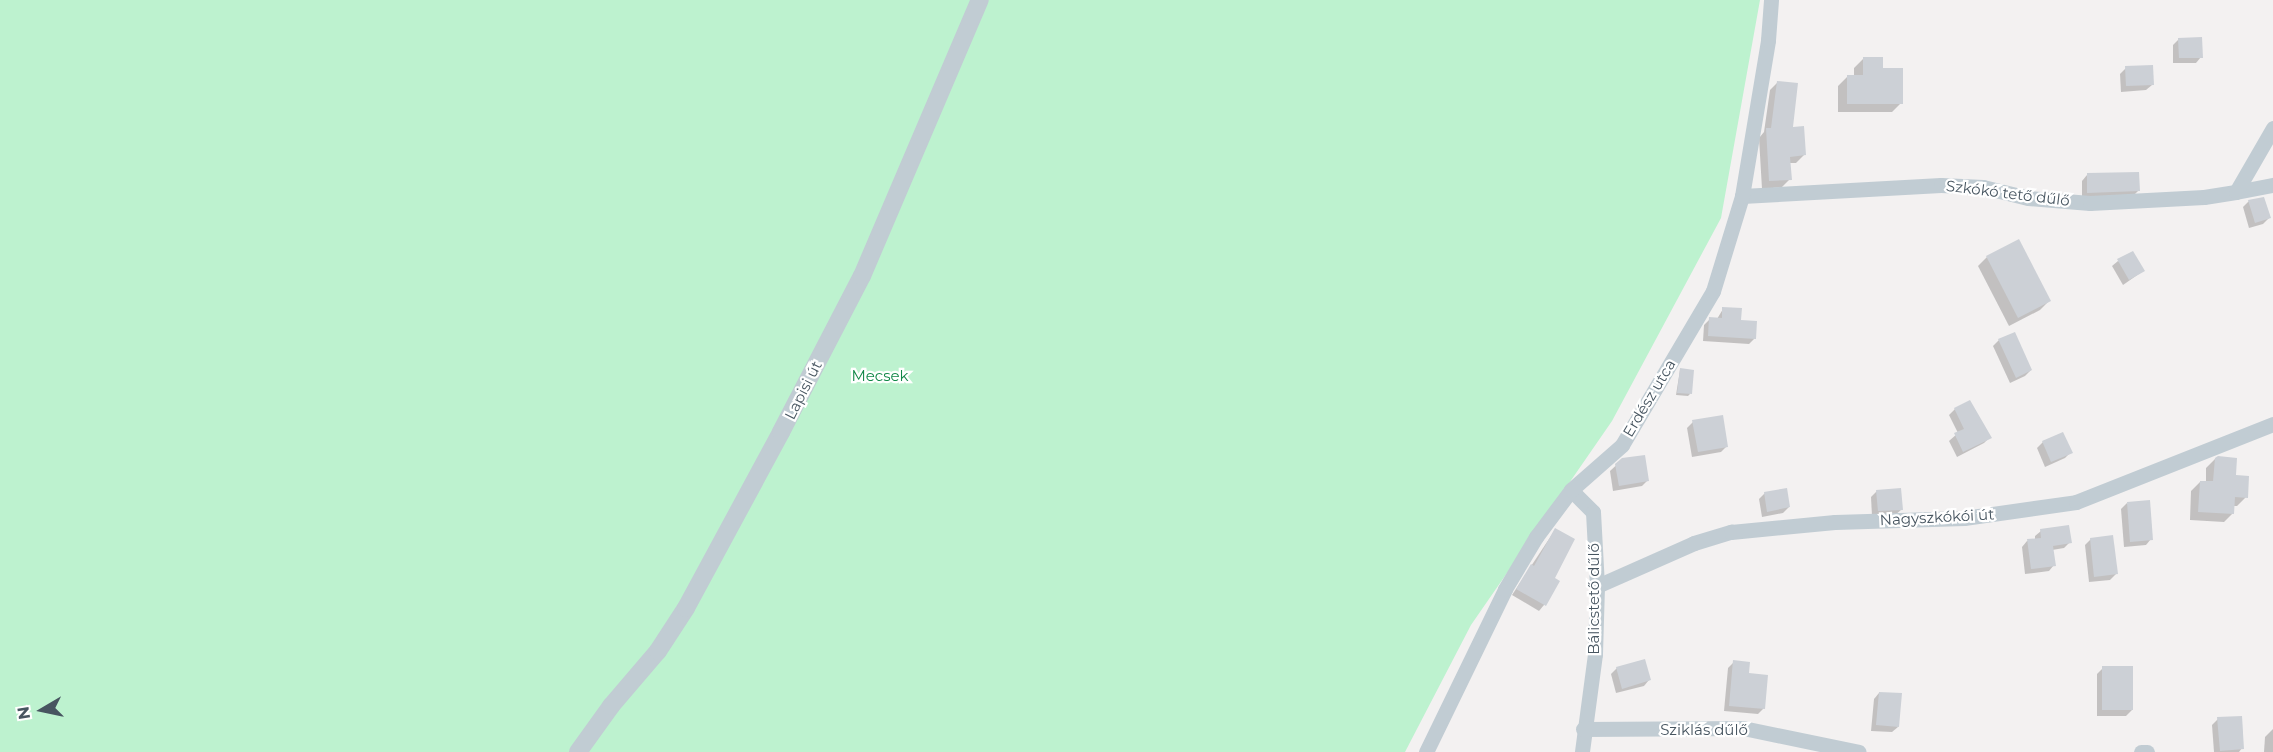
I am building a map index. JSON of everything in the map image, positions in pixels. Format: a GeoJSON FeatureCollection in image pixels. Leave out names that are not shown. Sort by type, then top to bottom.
{"type":"FeatureCollection","features":[{"type":"Feature","properties":{"kind":"street","name":"Lapisi út"},"geometry":{"type":"LineString","coordinates":[[578,752],[611,706],[658,651],[686,608],[765,462],[862,276],[980,0]]}},
{"type":"Feature","properties":{"kind":"street","name":"Erdész utca"},"geometry":{"type":"LineString","coordinates":[[1426,752],[1505,589],[1536,537],[1571,490],[1622,445],[1713,291],[1742,196],[1768,40],[1771,0]]}},
{"type":"Feature","properties":{"kind":"street"},"geometry":{"type":"LineString","coordinates":[[2236,192],[2273,128]]}},
{"type":"Feature","properties":{"kind":"street","name":"Szkókó tető dűlő"},"geometry":{"type":"LineString","coordinates":[[1742,196],[1941,185],[1983,187],[2028,198],[2090,203],[2204,197],[2273,185]]}},
{"type":"Feature","properties":{"kind":"street","name":"Nagyszkókói út"},"geometry":{"type":"LineString","coordinates":[[1597,586],[1694,543],[1731,532],[1835,522],[1964,518],[2076,502],[2273,424]]}},
{"type":"Feature","properties":{"kind":"street","name":"Bálicstető dűlő"},"geometry":{"type":"LineString","coordinates":[[1571,490],[1593,512],[1597,586],[1595,654],[1583,729],[1582,752]]}},
{"type":"Feature","properties":{"kind":"street","name":"Sziklás dűlő"},"geometry":{"type":"LineString","coordinates":[[1583,729],[1743,728],[1858,752]]}},
{"type":"Feature","properties":{"kind":"street"},"geometry":{"type":"LineString","coordinates":[[2141,752],[2147,752]]}},
{"type":"Feature","properties":{"kind":"green space","name":"Mecsek"},"geometry":{"type":"Polygon","coordinates":[[[0,0],[1760,0],[1721,218],[1612,421],[1471,625],[1405,752],[0,752],[0,0]]]}},
{"type":"Feature","properties":{"kind":"building"},"geometry":{"type":"Polygon","coordinates":[[[2202,37],[2203,58],[2179,58],[2178,38],[2202,37]]]}},
{"type":"Feature","properties":{"kind":"building"},"geometry":{"type":"Polygon","coordinates":[[[1863,57],[1883,57],[1883,68],[1903,68],[1903,104],[1847,104],[1847,75],[1863,75],[1863,57]]]}},
{"type":"Feature","properties":{"kind":"building"},"geometry":{"type":"Polygon","coordinates":[[[2153,65],[2154,85],[2126,86],[2125,66],[2153,65]]]}},
{"type":"Feature","properties":{"kind":"building"},"geometry":{"type":"Polygon","coordinates":[[[1777,81],[1798,83],[1793,127],[1804,126],[1806,155],[1790,157],[1792,180],[1769,181],[1766,128],[1771,128],[1777,81]]]}},
{"type":"Feature","properties":{"kind":"building"},"geometry":{"type":"Polygon","coordinates":[[[2139,172],[2140,191],[2087,193],[2087,173],[2139,172]]]}},
{"type":"Feature","properties":{"kind":"building"},"geometry":{"type":"Polygon","coordinates":[[[2264,197],[2271,218],[2255,223],[2248,200],[2264,197]]]}},
{"type":"Feature","properties":{"kind":"building"},"geometry":{"type":"Polygon","coordinates":[[[2019,239],[2051,301],[2018,318],[1986,256],[2019,239]]]}},
{"type":"Feature","properties":{"kind":"building"},"geometry":{"type":"Polygon","coordinates":[[[2133,251],[2145,271],[2129,280],[2117,259],[2133,251]]]}},
{"type":"Feature","properties":{"kind":"building"},"geometry":{"type":"Polygon","coordinates":[[[1722,307],[1742,308],[1741,320],[1757,321],[1756,339],[1708,336],[1709,317],[1722,318],[1722,307]]]}},
{"type":"Feature","properties":{"kind":"building"},"geometry":{"type":"Polygon","coordinates":[[[2015,332],[2032,370],[2016,378],[1998,339],[2015,332]]]}},
{"type":"Feature","properties":{"kind":"building"},"geometry":{"type":"Polygon","coordinates":[[[1680,368],[1694,370],[1692,394],[1677,393],[1680,368]]]}},
{"type":"Feature","properties":{"kind":"building"},"geometry":{"type":"Polygon","coordinates":[[[1970,400],[1992,438],[1963,452],[1954,433],[1964,429],[1954,408],[1970,400]]]}},
{"type":"Feature","properties":{"kind":"building"},"geometry":{"type":"Polygon","coordinates":[[[1723,415],[1728,447],[1698,452],[1692,420],[1723,415]]]}},
{"type":"Feature","properties":{"kind":"building"},"geometry":{"type":"Polygon","coordinates":[[[2063,432],[2073,453],[2051,462],[2042,441],[2063,432]]]}},
{"type":"Feature","properties":{"kind":"building"},"geometry":{"type":"Polygon","coordinates":[[[1645,455],[1649,481],[1619,486],[1615,464],[1622,458],[1645,455]]]}},
{"type":"Feature","properties":{"kind":"building"},"geometry":{"type":"Polygon","coordinates":[[[2218,456],[2237,458],[2236,475],[2249,476],[2248,498],[2235,497],[2234,514],[2198,512],[2200,481],[2213,481],[2215,458],[2218,456]]]}},
{"type":"Feature","properties":{"kind":"building"},"geometry":{"type":"Polygon","coordinates":[[[1787,488],[1790,507],[1767,512],[1764,492],[1787,488]]]}},
{"type":"Feature","properties":{"kind":"building"},"geometry":{"type":"Polygon","coordinates":[[[1901,488],[1903,510],[1878,511],[1876,490],[1901,488]]]}},
{"type":"Feature","properties":{"kind":"building"},"geometry":{"type":"Polygon","coordinates":[[[2150,500],[2153,540],[2130,542],[2127,502],[2150,500]]]}},
{"type":"Feature","properties":{"kind":"building"},"geometry":{"type":"Polygon","coordinates":[[[2069,525],[2072,543],[2053,546],[2056,566],[2031,569],[2027,539],[2041,538],[2040,529],[2069,525]]]}},
{"type":"Feature","properties":{"kind":"building"},"geometry":{"type":"Polygon","coordinates":[[[1555,528],[1575,539],[1555,578],[1560,581],[1546,606],[1516,589],[1531,564],[1534,566],[1555,528]]]}},
{"type":"Feature","properties":{"kind":"building"},"geometry":{"type":"Polygon","coordinates":[[[2113,535],[2118,574],[2094,577],[2090,538],[2113,535]]]}},
{"type":"Feature","properties":{"kind":"building"},"geometry":{"type":"Polygon","coordinates":[[[1645,659],[1651,680],[1622,689],[1616,667],[1645,659]]]}},
{"type":"Feature","properties":{"kind":"building"},"geometry":{"type":"Polygon","coordinates":[[[1733,660],[1750,662],[1749,673],[1768,675],[1765,709],[1729,706],[1733,660]]]}},
{"type":"Feature","properties":{"kind":"building"},"geometry":{"type":"Polygon","coordinates":[[[2102,666],[2133,666],[2133,710],[2102,710],[2102,666]]]}},
{"type":"Feature","properties":{"kind":"building"},"geometry":{"type":"Polygon","coordinates":[[[1879,692],[1902,693],[1899,727],[1876,725],[1879,692]]]}},
{"type":"Feature","properties":{"kind":"building"},"geometry":{"type":"Polygon","coordinates":[[[2242,716],[2244,749],[2220,751],[2217,717],[2242,716]]]}}]}
